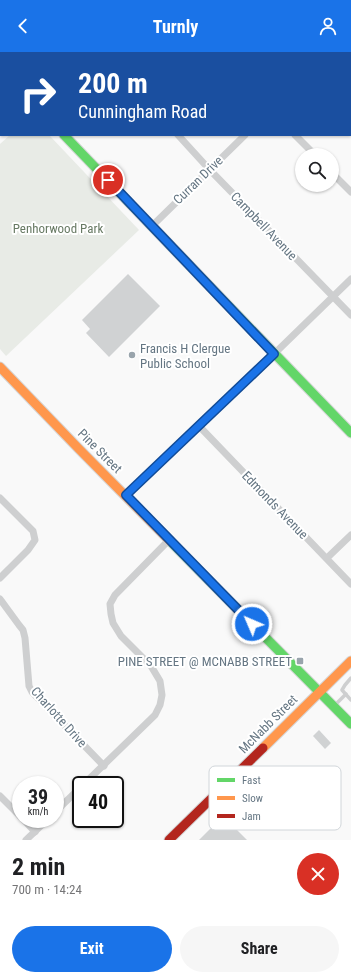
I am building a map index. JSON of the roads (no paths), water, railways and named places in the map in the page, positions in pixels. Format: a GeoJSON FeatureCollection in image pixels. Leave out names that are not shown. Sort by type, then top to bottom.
{"type":"FeatureCollection","features":[{"type":"Feature","properties":{"kind":"street"},"geometry":{"type":"LineString","coordinates":[[65,136],[351,433]]}},
{"type":"Feature","properties":{"kind":"street","name":"Campbell Avenue"},"geometry":{"type":"LineString","coordinates":[[179,136],[351,315]]}},
{"type":"Feature","properties":{"kind":"street","name":"Curran Drive"},"geometry":{"type":"LineString","coordinates":[[152,226],[244,136]]}},
{"type":"Feature","properties":{"kind":"street"},"geometry":{"type":"LineString","coordinates":[[296,136],[308,148]]}},
{"type":"Feature","properties":{"kind":"street"},"geometry":{"type":"LineString","coordinates":[[339,180],[351,192]]}},
{"type":"Feature","properties":{"kind":"street"},"geometry":{"type":"LineString","coordinates":[[126,495],[351,279]]}},
{"type":"Feature","properties":{"kind":"street","name":"Pine Street"},"geometry":{"type":"LineString","coordinates":[[0,366],[79,449],[351,724]]}},
{"type":"Feature","properties":{"kind":"street","name":"Edmonds Avenue"},"geometry":{"type":"LineString","coordinates":[[199,426],[351,584]]}},
{"type":"Feature","properties":{"kind":"street"},"geometry":{"type":"LineString","coordinates":[[0,498],[33,531],[35,540],[28,550],[0,578]]}},
{"type":"Feature","properties":{"kind":"street"},"geometry":{"type":"LineString","coordinates":[[327,558],[351,535]]}},
{"type":"Feature","properties":{"kind":"street"},"geometry":{"type":"LineString","coordinates":[[93,776],[156,715],[160,705],[162,695],[160,681],[151,666],[122,636],[113,623],[110,604],[115,596],[169,540]]}},
{"type":"Feature","properties":{"kind":"street","name":"Charlotte Drive"},"geometry":{"type":"LineString","coordinates":[[0,600],[23,630],[29,686],[32,692],[104,766]]}},
{"type":"Feature","properties":{"kind":"street","name":"McNabb Street"},"geometry":{"type":"LineString","coordinates":[[244,766],[351,662]]}},
{"type":"Feature","properties":{"kind":"street"},"geometry":{"type":"LineString","coordinates":[[0,796],[12,808]]}},
{"type":"Feature","properties":{"kind":"street"},"geometry":{"type":"LineString","coordinates":[[64,803],[72,796]]}},
{"type":"Feature","properties":{"kind":"street","name":"McNabb Street"},"geometry":{"type":"LineString","coordinates":[[169,840],[209,801]]}},
{"type":"Feature","properties":{"kind":"street"},"geometry":{"type":"LineString","coordinates":[[31,828],[35,832]]}},
{"type":"Feature","properties":{"kind":"street"},"geometry":{"type":"LineString","coordinates":[[26,840],[39,828]]}},
{"type":"Feature","properties":{"kind":"lane"},"geometry":{"type":"LineString","coordinates":[[336,676],[345,685]]}},
{"type":"Feature","properties":{"kind":"lane"},"geometry":{"type":"LineString","coordinates":[[351,678],[342,690],[351,699]]}},
{"type":"Feature","properties":{"kind":"lane"},"geometry":{"type":"LineString","coordinates":[[334,706],[346,694]]}},
{"type":"Feature","properties":{"kind":"place","name":"Francis H Clergue Public School"},"geometry":{"type":"Point","coordinates":[132,355]}},
{"type":"Feature","properties":{"kind":"place","name":"PINE STREET @ MCNABB STREET"},"geometry":{"type":"Point","coordinates":[300,661]}},
{"type":"Feature","properties":{"kind":"park label","name":"Penhorwood Park"},"geometry":{"type":"Point","coordinates":[58,228]}}]}
